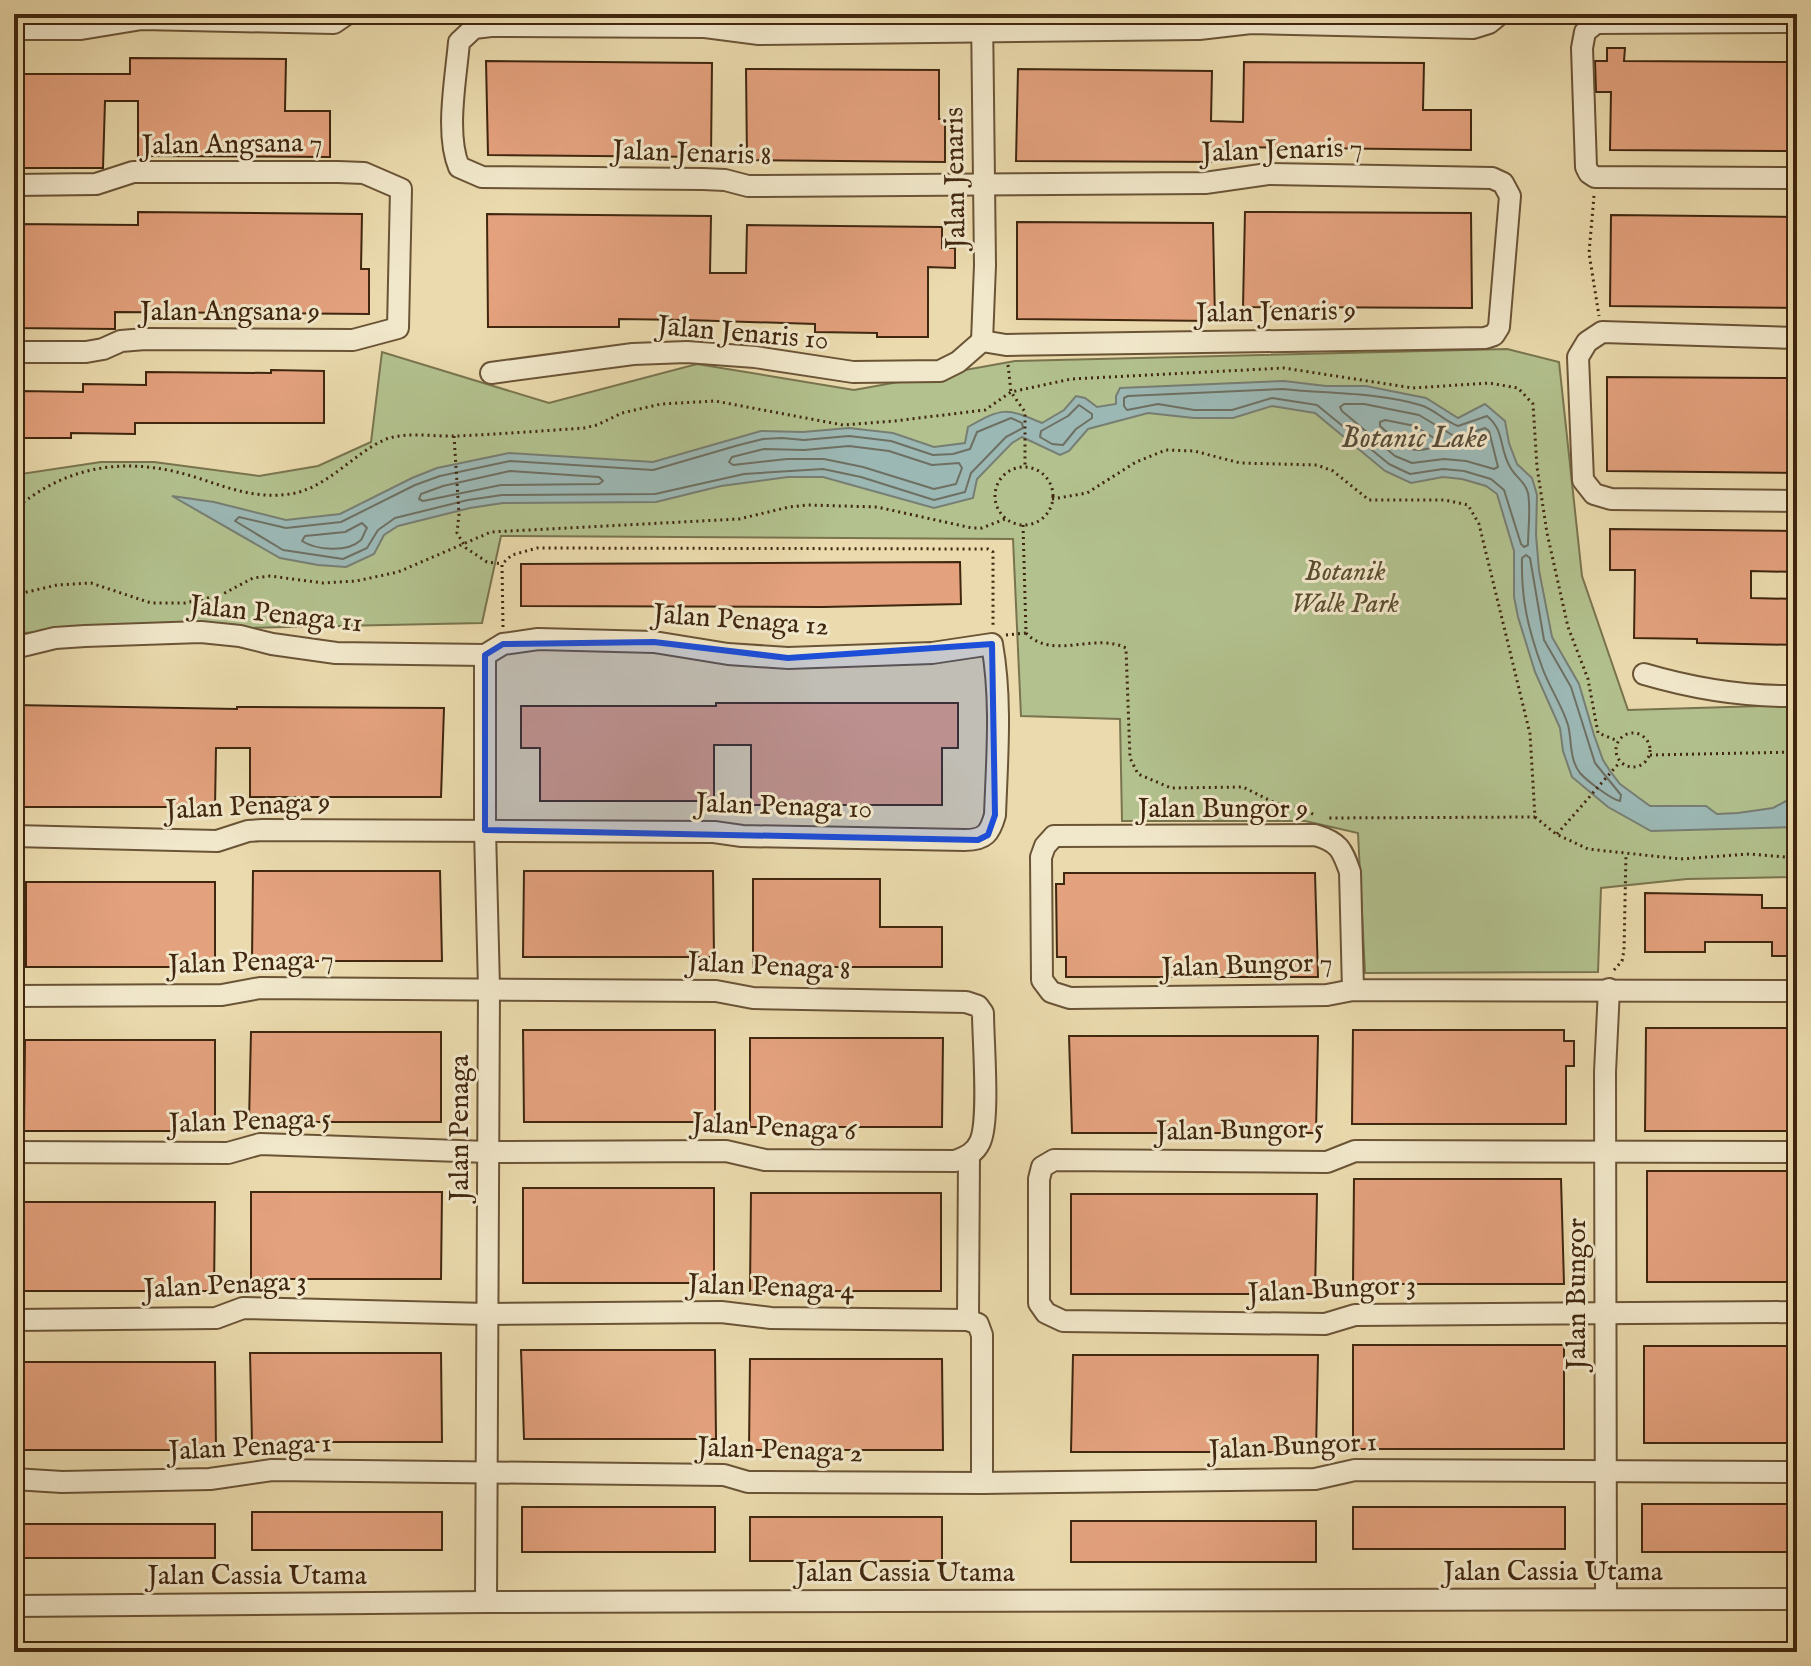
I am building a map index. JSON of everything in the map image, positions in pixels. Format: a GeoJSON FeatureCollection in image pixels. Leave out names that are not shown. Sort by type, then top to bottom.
{"type":"FeatureCollection","features":[{"type":"Feature","properties":{"kind":"street"},"geometry":{"type":"LineString","coordinates":[[14,29],[92,28],[142,19],[334,23],[347,14]]}},
{"type":"Feature","properties":{"kind":"street"},"geometry":{"type":"LineString","coordinates":[[982,23],[1199,29],[1251,23],[1473,28],[1489,23],[1500,14]]}},
{"type":"Feature","properties":{"kind":"street"},"geometry":{"type":"LineString","coordinates":[[1797,22],[1596,23],[1585,32],[1582,48],[1586,167],[1595,177],[1797,178]]}},
{"type":"Feature","properties":{"kind":"street","name":"Jalan Jenaris 8"},"geometry":{"type":"LineString","coordinates":[[982,23],[759,34],[705,27],[474,28],[459,42],[453,109],[454,155],[459,167],[482,177],[703,179],[748,186],[984,183]]}},
{"type":"Feature","properties":{"kind":"street","name":"Jalan Jenaris"},"geometry":{"type":"LineString","coordinates":[[982,23],[985,265],[982,341]]}},
{"type":"Feature","properties":{"kind":"street","name":"Jalan Angsana 7"},"geometry":{"type":"LineString","coordinates":[[14,185],[96,184],[133,172],[364,173],[401,189],[398,328]]}},
{"type":"Feature","properties":{"kind":"street","name":"Jalan Jenaris 7"},"geometry":{"type":"LineString","coordinates":[[984,183],[1205,183],[1268,174],[1492,178],[1503,183],[1510,196],[1506,260]]}},
{"type":"Feature","properties":{"kind":"street","name":"Jalan Jenaris 9"},"geometry":{"type":"LineString","coordinates":[[982,341],[1006,345],[1485,338],[1494,335],[1499,327],[1506,260]]}},
{"type":"Feature","properties":{"kind":"street","name":"Jalan Angsana 9"},"geometry":{"type":"LineString","coordinates":[[14,352],[86,352],[121,341],[145,339],[353,340],[398,328]]}},
{"type":"Feature","properties":{"kind":"street"},"geometry":{"type":"LineString","coordinates":[[1797,338],[1602,332],[1587,342],[1578,357],[1583,480],[1594,494],[1611,499],[1797,501]]}},
{"type":"Feature","properties":{"kind":"street","name":"Jalan Jenaris 10"},"geometry":{"type":"LineString","coordinates":[[491,373],[633,354],[687,352],[755,357],[853,372],[940,371],[958,362],[982,341]]}},
{"type":"Feature","properties":{"kind":"street","name":"Jalan Penaga 11"},"geometry":{"type":"LineString","coordinates":[[14,648],[55,638],[201,632],[336,653],[485,655]]}},
{"type":"Feature","properties":{"kind":"street","name":"Jalan Penaga 12"},"geometry":{"type":"LineString","coordinates":[[485,655],[503,644],[538,639],[654,642],[728,654],[788,658],[932,653],[992,644]]}},
{"type":"Feature","properties":{"kind":"street","name":"Jalan Penaga 10"},"geometry":{"type":"LineString","coordinates":[[485,830],[714,832],[742,836],[978,840],[988,835],[995,815],[996,665],[992,644]]}},
{"type":"Feature","properties":{"kind":"street","name":"Jalan Penaga"},"geometry":{"type":"LineString","coordinates":[[485,655],[489,988],[486,1602]]}},
{"type":"Feature","properties":{"kind":"street"},"geometry":{"type":"LineString","coordinates":[[1644,674],[1736,695],[1797,696]]}},
{"type":"Feature","properties":{"kind":"street","name":"Jalan Penaga 9"},"geometry":{"type":"LineString","coordinates":[[14,836],[217,841],[248,831],[263,830],[485,830]]}},
{"type":"Feature","properties":{"kind":"street","name":"Jalan Bungor 9"},"geometry":{"type":"LineString","coordinates":[[1054,836],[1315,835],[1334,841],[1345,857],[1350,872],[1353,990]]}},
{"type":"Feature","properties":{"kind":"street","name":"Jalan Bungor 7"},"geometry":{"type":"LineString","coordinates":[[1054,836],[1041,857],[1042,980],[1051,992],[1070,998],[1327,995],[1353,990],[1797,991]]}},
{"type":"Feature","properties":{"kind":"street","name":"Jalan Penaga 7"},"geometry":{"type":"LineString","coordinates":[[14,996],[222,995],[260,988],[489,988]]}},
{"type":"Feature","properties":{"kind":"street","name":"Jalan Penaga 8"},"geometry":{"type":"LineString","coordinates":[[489,988],[716,991],[753,998],[966,1002],[978,1006],[983,1013],[984,1124],[980,1143],[969,1156]]}},
{"type":"Feature","properties":{"kind":"street","name":"Jalan Bungor"},"geometry":{"type":"LineString","coordinates":[[1606,1599],[1605,1072],[1609,989]]}},
{"type":"Feature","properties":{"kind":"street","name":"Jalan Penaga 5"},"geometry":{"type":"LineString","coordinates":[[14,1152],[228,1153],[260,1144],[488,1152]]}},
{"type":"Feature","properties":{"kind":"street","name":"Jalan Penaga 6"},"geometry":{"type":"LineString","coordinates":[[488,1152],[726,1151],[749,1158],[780,1160],[955,1161],[969,1156]]}},
{"type":"Feature","properties":{"kind":"street","name":"Jalan Bungor 5"},"geometry":{"type":"LineString","coordinates":[[1039,1236],[1039,1179],[1042,1167],[1054,1160],[1327,1162],[1355,1151],[1605,1151]]}},
{"type":"Feature","properties":{"kind":"street"},"geometry":{"type":"LineString","coordinates":[[1605,1151],[1797,1152]]}},
{"type":"Feature","properties":{"kind":"street"},"geometry":{"type":"LineString","coordinates":[[969,1156],[968,1320],[978,1324],[982,1335],[982,1483]]}},
{"type":"Feature","properties":{"kind":"street","name":"Jalan Bungor 3"},"geometry":{"type":"LineString","coordinates":[[1039,1236],[1039,1303],[1046,1313],[1063,1321],[1325,1324],[1355,1315],[1606,1311]]}},
{"type":"Feature","properties":{"kind":"street","name":"Jalan Penaga 3"},"geometry":{"type":"LineString","coordinates":[[14,1320],[216,1318],[243,1308],[487,1314]]}},
{"type":"Feature","properties":{"kind":"street"},"geometry":{"type":"LineString","coordinates":[[1606,1311],[1797,1312]]}},
{"type":"Feature","properties":{"kind":"street","name":"Jalan Penaga 4"},"geometry":{"type":"LineString","coordinates":[[487,1314],[721,1312],[771,1318],[968,1320]]}},
{"type":"Feature","properties":{"kind":"street","name":"Jalan Penaga 1"},"geometry":{"type":"LineString","coordinates":[[14,1479],[62,1482],[210,1479],[272,1470],[488,1473]]}},
{"type":"Feature","properties":{"kind":"street","name":"Jalan Bungor 1"},"geometry":{"type":"LineString","coordinates":[[982,1483],[1315,1479],[1355,1470],[1797,1472]]}},
{"type":"Feature","properties":{"kind":"street","name":"Jalan Penaga 2"},"geometry":{"type":"LineString","coordinates":[[488,1473],[724,1475],[748,1482],[982,1483]]}},
{"type":"Feature","properties":{"kind":"street","name":"Jalan Cassia Utama"},"geometry":{"type":"LineString","coordinates":[[14,1606],[1797,1599]]}},
{"type":"Feature","properties":{"kind":"path"},"geometry":{"type":"LineString","coordinates":[[1595,177],[1589,253],[1602,332]]}},
{"type":"Feature","properties":{"kind":"path"},"geometry":{"type":"LineString","coordinates":[[1006,345],[1011,392],[1025,412],[1025,467]]}},
{"type":"Feature","properties":{"kind":"path"},"geometry":{"type":"LineString","coordinates":[[14,510],[33,494],[64,478],[105,466],[134,465],[168,470],[234,491],[265,496],[293,494],[322,480],[386,439],[584,428],[622,413],[661,404],[715,401],[843,425],[985,410],[1011,392],[1071,379],[1284,368],[1413,388],[1489,383],[1518,388],[1533,404],[1537,467],[1547,533],[1568,627],[1588,679],[1598,733],[1618,741]]}},
{"type":"Feature","properties":{"kind":"path"},"geometry":{"type":"LineString","coordinates":[[454,436],[459,514],[457,533],[466,548],[487,562],[502,564],[522,550],[537,548],[988,549],[993,552],[992,644]]}},
{"type":"Feature","properties":{"kind":"path"},"geometry":{"type":"LineString","coordinates":[[1052,499],[1087,493],[1136,462],[1166,450],[1194,451],[1240,463],[1317,465],[1333,471],[1369,500],[1445,500],[1468,505],[1479,524],[1530,734],[1535,817]]}},
{"type":"Feature","properties":{"kind":"path"},"geometry":{"type":"LineString","coordinates":[[14,595],[57,585],[91,583],[151,603],[185,603],[221,595],[253,578],[270,576],[323,583],[356,581],[398,572],[491,532],[739,519],[808,505],[877,507],[972,528],[982,528],[1005,519],[1023,525],[1043,517],[1051,506],[1048,479],[1038,470],[1025,467],[1011,469],[1000,478],[995,491],[997,505],[1005,519]]}},
{"type":"Feature","properties":{"kind":"path"},"geometry":{"type":"LineString","coordinates":[[1023,525],[1026,633],[1035,643],[1049,646],[1098,643],[1120,644],[1126,648],[1130,758],[1138,774],[1171,788],[1243,787],[1277,804],[1300,808],[1320,818],[1535,817],[1556,834],[1588,849],[1681,859],[1749,854],[1797,858]]}},
{"type":"Feature","properties":{"kind":"path"},"geometry":{"type":"LineString","coordinates":[[502,564],[503,644]]}},
{"type":"Feature","properties":{"kind":"path"},"geometry":{"type":"LineString","coordinates":[[1630,733],[1639,733],[1651,746],[1650,755],[1647,762],[1633,768],[1620,762],[1616,755],[1618,741],[1630,733]]}},
{"type":"Feature","properties":{"kind":"path"},"geometry":{"type":"LineString","coordinates":[[1650,755],[1797,752]]}},
{"type":"Feature","properties":{"kind":"path"},"geometry":{"type":"LineString","coordinates":[[1556,834],[1620,762]]}},
{"type":"Feature","properties":{"kind":"path"},"geometry":{"type":"LineString","coordinates":[[1609,989],[1614,968],[1622,961],[1624,950],[1626,854]]}},
{"type":"Feature","properties":{"kind":"highlighted area"},"geometry":{"type":"Polygon","coordinates":[[[654,642],[788,658],[992,644],[995,815],[988,835],[978,840],[485,830],[485,655],[503,644],[654,642]]]}},
{"type":"Feature","properties":{"kind":"green space","name":"Botanik Walk Park"},"geometry":{"type":"Polygon","coordinates":[[[1507,349],[1559,362],[1582,576],[1628,710],[1797,705],[1797,877],[1687,879],[1601,888],[1598,972],[1365,973],[1358,833],[1305,821],[1122,821],[1120,719],[1021,716],[1013,539],[501,536],[482,623],[14,633],[14,475],[101,462],[154,462],[259,476],[318,466],[371,442],[382,352],[549,403],[697,364],[854,390],[1015,361],[1507,349]]]}},
{"type":"Feature","properties":{"kind":"water","name":"Botanic Lake"},"geometry":{"type":"Polygon","coordinates":[[[1284,381],[1326,386],[1366,386],[1426,398],[1458,418],[1485,404],[1505,421],[1517,464],[1532,478],[1537,495],[1539,570],[1552,637],[1579,684],[1594,735],[1610,771],[1620,784],[1650,806],[1706,806],[1717,814],[1738,813],[1773,808],[1797,795],[1797,827],[1651,831],[1608,807],[1572,777],[1563,751],[1560,728],[1535,672],[1518,617],[1514,597],[1514,551],[1497,494],[1486,486],[1462,479],[1443,477],[1411,483],[1385,471],[1315,413],[1272,406],[1233,418],[1148,413],[1088,429],[1069,451],[1060,455],[1022,437],[1012,443],[977,479],[973,498],[934,508],[823,477],[788,477],[721,486],[656,502],[503,503],[470,508],[398,526],[384,535],[374,554],[346,567],[280,558],[172,496],[214,502],[286,520],[340,514],[437,468],[509,453],[653,462],[761,431],[803,432],[849,428],[893,433],[934,447],[965,443],[968,427],[997,413],[1012,412],[1042,423],[1064,410],[1076,396],[1085,398],[1097,407],[1116,404],[1120,388],[1284,381]]]}},
{"type":"Feature","properties":{"kind":"building"},"geometry":{"type":"Polygon","coordinates":[[[1607,48],[1625,48],[1624,61],[1797,62],[1797,151],[1610,150],[1611,92],[1596,92],[1595,61],[1607,61],[1607,48]]]}},
{"type":"Feature","properties":{"kind":"building"},"geometry":{"type":"Polygon","coordinates":[[[130,58],[286,59],[285,111],[330,111],[330,157],[138,156],[138,101],[105,101],[103,168],[14,168],[14,74],[130,74],[130,58]]]}},
{"type":"Feature","properties":{"kind":"building"},"geometry":{"type":"Polygon","coordinates":[[[486,61],[712,63],[711,157],[488,155],[486,61]]]}},
{"type":"Feature","properties":{"kind":"building"},"geometry":{"type":"Polygon","coordinates":[[[1244,62],[1424,63],[1423,110],[1471,110],[1471,150],[1223,147],[1223,162],[1016,161],[1018,69],[1212,71],[1211,121],[1243,122],[1244,62]]]}},
{"type":"Feature","properties":{"kind":"building"},"geometry":{"type":"Polygon","coordinates":[[[746,69],[939,70],[939,119],[945,119],[945,162],[747,160],[746,69]]]}},
{"type":"Feature","properties":{"kind":"building"},"geometry":{"type":"Polygon","coordinates":[[[138,212],[362,214],[361,269],[369,269],[369,314],[115,312],[115,329],[14,328],[14,224],[138,225],[138,212]]]}},
{"type":"Feature","properties":{"kind":"building"},"geometry":{"type":"Polygon","coordinates":[[[1245,212],[1471,213],[1472,308],[1243,307],[1245,212]]]}},
{"type":"Feature","properties":{"kind":"building"},"geometry":{"type":"Polygon","coordinates":[[[487,214],[711,216],[710,273],[746,273],[747,225],[942,227],[942,248],[955,248],[955,268],[928,267],[928,337],[815,332],[815,324],[687,320],[619,319],[619,327],[488,327],[487,214]]]}},
{"type":"Feature","properties":{"kind":"building"},"geometry":{"type":"Polygon","coordinates":[[[1611,215],[1797,217],[1797,308],[1610,306],[1611,215]]]}},
{"type":"Feature","properties":{"kind":"building"},"geometry":{"type":"Polygon","coordinates":[[[1017,222],[1213,223],[1215,321],[1017,319],[1017,222]]]}},
{"type":"Feature","properties":{"kind":"building"},"geometry":{"type":"Polygon","coordinates":[[[271,370],[324,371],[324,423],[135,423],[135,434],[71,433],[71,438],[22,438],[22,391],[83,392],[83,384],[146,385],[146,372],[271,373],[271,370]]]}},
{"type":"Feature","properties":{"kind":"building"},"geometry":{"type":"Polygon","coordinates":[[[1607,377],[1797,378],[1797,473],[1607,471],[1607,377]]]}},
{"type":"Feature","properties":{"kind":"building"},"geometry":{"type":"Polygon","coordinates":[[[1610,529],[1797,531],[1797,572],[1751,571],[1751,598],[1797,599],[1797,645],[1634,638],[1635,570],[1610,570],[1610,529]]]}},
{"type":"Feature","properties":{"kind":"building"},"geometry":{"type":"Polygon","coordinates":[[[960,562],[961,604],[521,606],[521,564],[960,562]]]}},
{"type":"Feature","properties":{"kind":"building"},"geometry":{"type":"Polygon","coordinates":[[[716,703],[958,703],[958,748],[942,748],[942,805],[751,805],[751,745],[714,745],[714,801],[540,801],[540,748],[521,748],[521,706],[716,706],[716,703]]]}},
{"type":"Feature","properties":{"kind":"building"},"geometry":{"type":"Polygon","coordinates":[[[14,705],[237,709],[444,708],[441,797],[250,797],[250,748],[216,748],[215,807],[22,807],[22,747],[14,747],[14,705]]]}},
{"type":"Feature","properties":{"kind":"building"},"geometry":{"type":"Polygon","coordinates":[[[253,871],[440,871],[442,961],[252,961],[253,871]]]}},
{"type":"Feature","properties":{"kind":"building"},"geometry":{"type":"Polygon","coordinates":[[[524,871],[713,871],[714,957],[523,957],[524,871]]]}},
{"type":"Feature","properties":{"kind":"building"},"geometry":{"type":"Polygon","coordinates":[[[1064,873],[1315,873],[1318,977],[1066,977],[1066,957],[1057,957],[1056,884],[1064,884],[1064,873]]]}},
{"type":"Feature","properties":{"kind":"building"},"geometry":{"type":"Polygon","coordinates":[[[753,879],[880,879],[880,927],[942,927],[942,967],[753,967],[753,879]]]}},
{"type":"Feature","properties":{"kind":"building"},"geometry":{"type":"Polygon","coordinates":[[[26,882],[215,882],[215,967],[26,967],[26,882]]]}},
{"type":"Feature","properties":{"kind":"building"},"geometry":{"type":"Polygon","coordinates":[[[1645,893],[1762,895],[1762,908],[1797,908],[1797,956],[1772,956],[1772,942],[1705,942],[1705,952],[1645,952],[1645,893]]]}},
{"type":"Feature","properties":{"kind":"building"},"geometry":{"type":"Polygon","coordinates":[[[1646,1028],[1797,1028],[1797,1131],[1645,1131],[1646,1028]]]}},
{"type":"Feature","properties":{"kind":"building"},"geometry":{"type":"Polygon","coordinates":[[[523,1030],[715,1030],[715,1122],[524,1122],[523,1030]]]}},
{"type":"Feature","properties":{"kind":"building"},"geometry":{"type":"Polygon","coordinates":[[[1353,1030],[1564,1030],[1564,1041],[1574,1041],[1574,1066],[1566,1066],[1566,1124],[1352,1124],[1353,1030]]]}},
{"type":"Feature","properties":{"kind":"building"},"geometry":{"type":"Polygon","coordinates":[[[251,1032],[441,1032],[441,1122],[249,1122],[251,1032]]]}},
{"type":"Feature","properties":{"kind":"building"},"geometry":{"type":"Polygon","coordinates":[[[1069,1036],[1318,1036],[1316,1133],[1072,1133],[1069,1036]]]}},
{"type":"Feature","properties":{"kind":"building"},"geometry":{"type":"Polygon","coordinates":[[[750,1038],[943,1038],[942,1127],[750,1127],[750,1038]]]}},
{"type":"Feature","properties":{"kind":"building"},"geometry":{"type":"Polygon","coordinates":[[[25,1040],[215,1040],[215,1131],[24,1131],[25,1040]]]}},
{"type":"Feature","properties":{"kind":"building"},"geometry":{"type":"Polygon","coordinates":[[[1647,1171],[1797,1171],[1797,1282],[1647,1282],[1647,1171]]]}},
{"type":"Feature","properties":{"kind":"building"},"geometry":{"type":"Polygon","coordinates":[[[1354,1179],[1561,1179],[1564,1284],[1353,1284],[1354,1179]]]}},
{"type":"Feature","properties":{"kind":"building"},"geometry":{"type":"Polygon","coordinates":[[[523,1188],[714,1188],[714,1283],[523,1283],[523,1188]]]}},
{"type":"Feature","properties":{"kind":"building"},"geometry":{"type":"Polygon","coordinates":[[[251,1192],[442,1192],[441,1279],[251,1279],[251,1192]]]}},
{"type":"Feature","properties":{"kind":"building"},"geometry":{"type":"Polygon","coordinates":[[[751,1193],[941,1193],[941,1291],[750,1291],[751,1193]]]}},
{"type":"Feature","properties":{"kind":"building"},"geometry":{"type":"Polygon","coordinates":[[[1071,1194],[1317,1194],[1315,1294],[1071,1294],[1071,1194]]]}},
{"type":"Feature","properties":{"kind":"building"},"geometry":{"type":"Polygon","coordinates":[[[24,1202],[215,1202],[214,1291],[24,1291],[24,1202]]]}},
{"type":"Feature","properties":{"kind":"building"},"geometry":{"type":"Polygon","coordinates":[[[1353,1345],[1564,1345],[1564,1449],[1353,1449],[1353,1345]]]}},
{"type":"Feature","properties":{"kind":"building"},"geometry":{"type":"Polygon","coordinates":[[[1644,1346],[1797,1346],[1797,1443],[1644,1443],[1644,1346]]]}},
{"type":"Feature","properties":{"kind":"building"},"geometry":{"type":"Polygon","coordinates":[[[521,1350],[715,1350],[716,1439],[524,1439],[521,1350]]]}},
{"type":"Feature","properties":{"kind":"building"},"geometry":{"type":"Polygon","coordinates":[[[250,1353],[441,1353],[442,1442],[252,1442],[250,1353]]]}},
{"type":"Feature","properties":{"kind":"building"},"geometry":{"type":"Polygon","coordinates":[[[1073,1355],[1318,1355],[1316,1452],[1071,1452],[1073,1355]]]}},
{"type":"Feature","properties":{"kind":"building"},"geometry":{"type":"Polygon","coordinates":[[[750,1359],[942,1359],[943,1450],[749,1450],[750,1359]]]}},
{"type":"Feature","properties":{"kind":"building"},"geometry":{"type":"Polygon","coordinates":[[[24,1362],[215,1362],[216,1450],[24,1450],[24,1362]]]}},
{"type":"Feature","properties":{"kind":"building"},"geometry":{"type":"Polygon","coordinates":[[[1642,1504],[1797,1504],[1797,1552],[1642,1552],[1642,1504]]]}},
{"type":"Feature","properties":{"kind":"building"},"geometry":{"type":"Polygon","coordinates":[[[522,1507],[715,1507],[715,1552],[522,1552],[522,1507]]]}},
{"type":"Feature","properties":{"kind":"building"},"geometry":{"type":"Polygon","coordinates":[[[1353,1507],[1565,1507],[1565,1549],[1353,1549],[1353,1507]]]}},
{"type":"Feature","properties":{"kind":"building"},"geometry":{"type":"Polygon","coordinates":[[[252,1512],[442,1512],[442,1550],[252,1550],[252,1512]]]}},
{"type":"Feature","properties":{"kind":"building"},"geometry":{"type":"Polygon","coordinates":[[[750,1517],[942,1517],[942,1561],[750,1561],[750,1517]]]}},
{"type":"Feature","properties":{"kind":"building"},"geometry":{"type":"Polygon","coordinates":[[[1071,1521],[1316,1521],[1316,1562],[1071,1562],[1071,1521]]]}},
{"type":"Feature","properties":{"kind":"building"},"geometry":{"type":"Polygon","coordinates":[[[23,1524],[215,1524],[215,1558],[23,1558],[23,1524]]]}}]}
